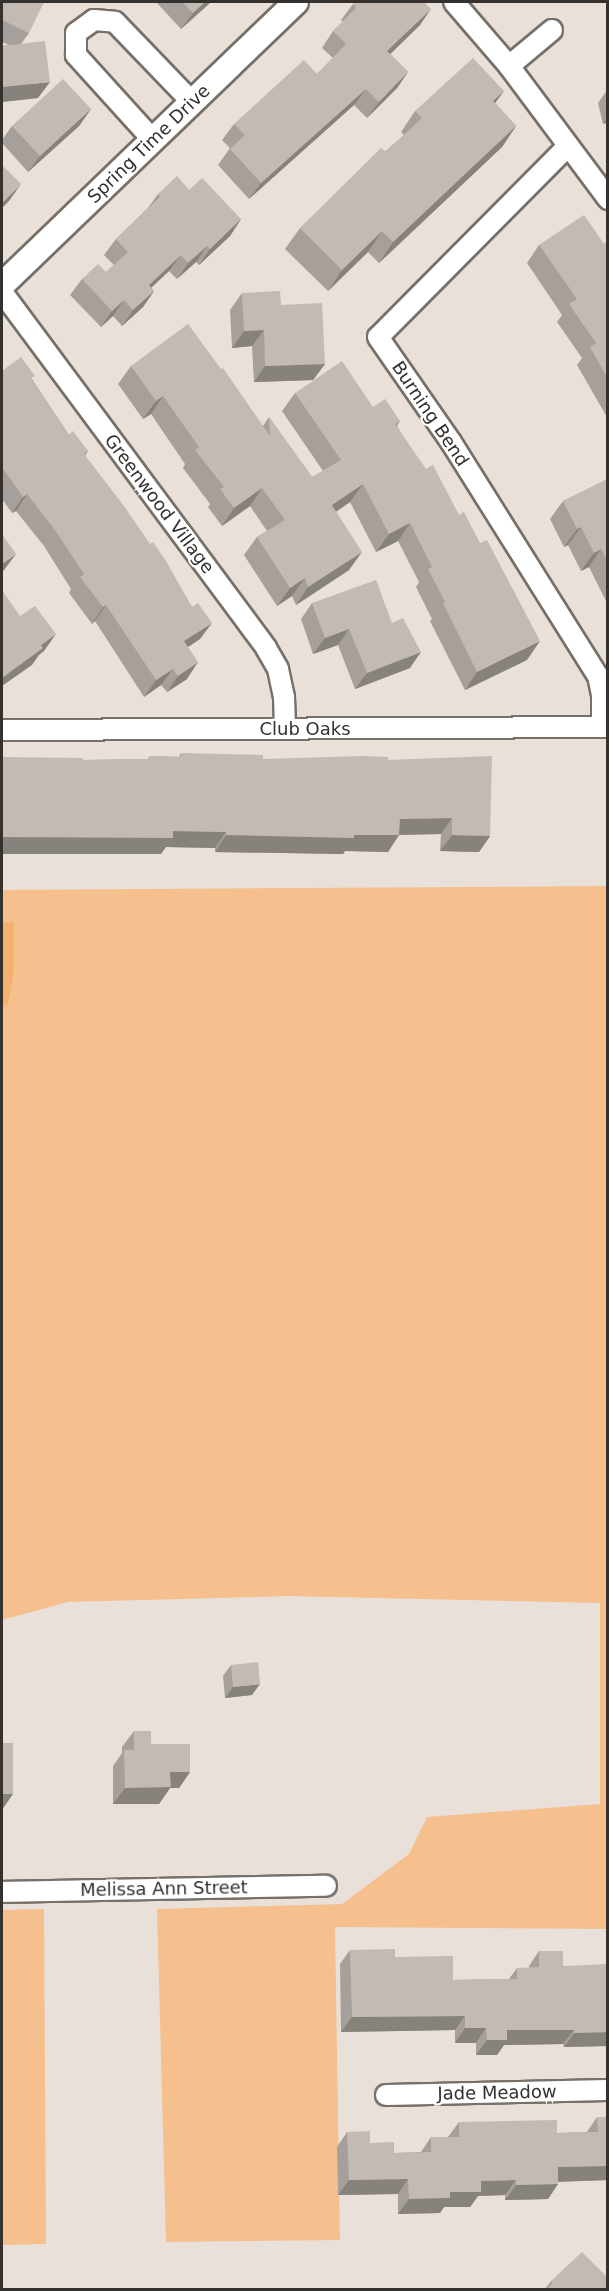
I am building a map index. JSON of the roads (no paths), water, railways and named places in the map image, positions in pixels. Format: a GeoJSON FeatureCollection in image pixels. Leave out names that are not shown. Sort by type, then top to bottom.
{"type":"FeatureCollection","features":[{"type":"Feature","properties":{"kind":"street","name":"Spring Time Drive"},"geometry":{"type":"LineString","coordinates":[[2,285],[296,2]]}},
{"type":"Feature","properties":{"kind":"street"},"geometry":{"type":"LineString","coordinates":[[454,2],[509,66],[608,199]]}},
{"type":"Feature","properties":{"kind":"street"},"geometry":{"type":"LineString","coordinates":[[153,140],[76,55],[76,33],[94,20],[115,22],[192,102]]}},
{"type":"Feature","properties":{"kind":"street"},"geometry":{"type":"LineString","coordinates":[[509,66],[552,30]]}},
{"type":"Feature","properties":{"kind":"street","name":"Burning Bend"},"geometry":{"type":"LineString","coordinates":[[568,146],[378,337],[452,442],[598,676],[605,727]]}},
{"type":"Feature","properties":{"kind":"street","name":"Greenwood Village"},"geometry":{"type":"LineString","coordinates":[[2,292],[266,648],[278,669],[284,697],[285,729]]}},
{"type":"Feature","properties":{"kind":"street","name":"Club Oaks"},"geometry":{"type":"LineString","coordinates":[[2,730],[605,727]]}},
{"type":"Feature","properties":{"kind":"street","name":"Melissa Ann Street"},"geometry":{"type":"LineString","coordinates":[[2,1892],[326,1886]]}},
{"type":"Feature","properties":{"kind":"street","name":"Jade Meadow"},"geometry":{"type":"LineString","coordinates":[[386,2095],[608,2090]]}}]}
